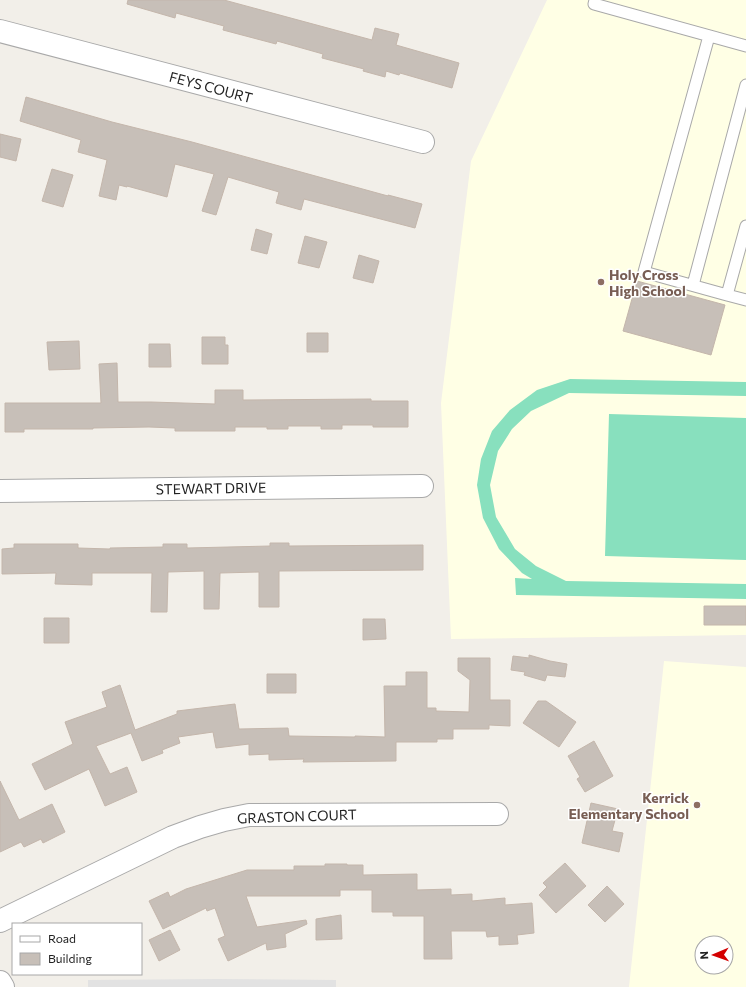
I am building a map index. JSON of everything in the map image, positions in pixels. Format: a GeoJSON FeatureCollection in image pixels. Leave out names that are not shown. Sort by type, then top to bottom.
{"type":"FeatureCollection","features":[{"type":"Feature","properties":{"kind":"street","name":"FEYS COURT"},"geometry":{"type":"LineString","coordinates":[[0,31],[423,142]]}},
{"type":"Feature","properties":{"kind":"street","name":"STEWART DRIVE"},"geometry":{"type":"LineString","coordinates":[[0,491],[422,486]]}},
{"type":"Feature","properties":{"kind":"street","name":"GRASTON COURT"},"geometry":{"type":"LineString","coordinates":[[0,921],[173,837],[224,820],[249,815],[497,814]]}},
{"type":"Feature","properties":{"kind":"street"},"geometry":{"type":"LineString","coordinates":[[0,982],[3,987]]}},
{"type":"Feature","properties":{"kind":"lane"},"geometry":{"type":"LineString","coordinates":[[595,0],[594,4],[746,46]]}},
{"type":"Feature","properties":{"kind":"lane"},"geometry":{"type":"LineString","coordinates":[[709,36],[644,272],[746,300]]}},
{"type":"Feature","properties":{"kind":"lane"},"geometry":{"type":"LineString","coordinates":[[693,286],[746,85]]}},
{"type":"Feature","properties":{"kind":"lane"},"geometry":{"type":"LineString","coordinates":[[727,295],[746,226]]}},
{"type":"Feature","properties":{"kind":"shaded area","name":"Holy Cross High School"},"geometry":{"type":"Polygon","coordinates":[[[547,0],[746,0],[746,635],[451,639],[441,403],[471,161],[547,0]]]}},
{"type":"Feature","properties":{"kind":"shaded area","name":"Kerrick Elementary School"},"geometry":{"type":"Polygon","coordinates":[[[664,661],[746,667],[746,987],[629,987],[664,661]]]}},
{"type":"Feature","properties":{"kind":"shaded area"},"geometry":{"type":"Polygon","coordinates":[[[88,980],[336,980],[336,987],[88,987],[88,980]]]}},
{"type":"Feature","properties":{"kind":"green space"},"geometry":{"type":"Polygon","coordinates":[[[570,379],[746,382],[746,396],[569,393],[531,411],[512,429],[498,451],[490,485],[496,517],[515,549],[536,566],[566,581],[746,584],[746,599],[516,595],[515,578],[532,579],[522,573],[499,549],[483,518],[477,485],[481,459],[492,431],[510,410],[537,390],[570,379]]]}},
{"type":"Feature","properties":{"kind":"green space"},"geometry":{"type":"Polygon","coordinates":[[[609,414],[746,418],[746,560],[605,556],[609,414]]]}},
{"type":"Feature","properties":{"kind":"building"},"geometry":{"type":"Polygon","coordinates":[[[128,0],[224,0],[372,40],[375,28],[399,34],[396,45],[459,63],[452,88],[400,73],[399,75],[386,71],[385,77],[363,71],[364,69],[322,58],[323,54],[277,41],[276,44],[223,30],[224,26],[176,13],[175,18],[127,4],[128,0]]]}},
{"type":"Feature","properties":{"kind":"building"},"geometry":{"type":"Polygon","coordinates":[[[26,97],[112,122],[422,204],[415,228],[304,199],[301,210],[276,203],[279,192],[228,177],[216,215],[202,211],[214,174],[175,164],[167,197],[119,185],[116,200],[99,196],[107,160],[78,152],[81,140],[20,121],[26,97]]]}},
{"type":"Feature","properties":{"kind":"building"},"geometry":{"type":"Polygon","coordinates":[[[0,134],[21,139],[16,161],[0,157],[0,134]]]}},
{"type":"Feature","properties":{"kind":"building"},"geometry":{"type":"Polygon","coordinates":[[[52,169],[73,175],[63,207],[42,201],[52,169]]]}},
{"type":"Feature","properties":{"kind":"building"},"geometry":{"type":"Polygon","coordinates":[[[256,229],[272,234],[267,254],[251,250],[256,229]]]}},
{"type":"Feature","properties":{"kind":"building"},"geometry":{"type":"Polygon","coordinates":[[[305,236],[327,242],[319,268],[298,263],[305,236]]]}},
{"type":"Feature","properties":{"kind":"building"},"geometry":{"type":"Polygon","coordinates":[[[359,255],[379,261],[373,283],[353,278],[359,255]]]}},
{"type":"Feature","properties":{"kind":"building"},"geometry":{"type":"Polygon","coordinates":[[[637,281],[725,305],[711,355],[623,331],[637,281]]]}},
{"type":"Feature","properties":{"kind":"building"},"geometry":{"type":"Polygon","coordinates":[[[307,333],[328,333],[328,352],[307,352],[307,333]]]}},
{"type":"Feature","properties":{"kind":"building"},"geometry":{"type":"Polygon","coordinates":[[[202,337],[225,337],[225,345],[228,345],[228,364],[202,364],[202,337]]]}},
{"type":"Feature","properties":{"kind":"building"},"geometry":{"type":"Polygon","coordinates":[[[79,341],[80,369],[49,370],[47,342],[79,341]]]}},
{"type":"Feature","properties":{"kind":"building"},"geometry":{"type":"Polygon","coordinates":[[[149,344],[170,344],[171,367],[149,367],[149,344]]]}},
{"type":"Feature","properties":{"kind":"building"},"geometry":{"type":"Polygon","coordinates":[[[117,363],[118,402],[215,404],[215,390],[243,390],[243,400],[371,399],[371,401],[408,401],[408,427],[342,425],[342,429],[321,429],[321,426],[288,426],[288,429],[267,429],[267,427],[235,427],[235,431],[175,431],[175,428],[149,427],[24,429],[24,432],[5,432],[5,403],[101,403],[99,364],[117,363]]]}},
{"type":"Feature","properties":{"kind":"building"},"geometry":{"type":"Polygon","coordinates":[[[270,543],[289,543],[289,546],[423,545],[423,570],[279,571],[279,607],[259,607],[259,572],[220,573],[219,609],[204,609],[204,571],[168,572],[167,612],[151,612],[152,573],[92,573],[92,585],[55,584],[56,573],[2,574],[2,549],[14,548],[14,544],[78,544],[78,548],[110,549],[163,547],[163,544],[187,544],[187,548],[270,546],[270,543]]]}},
{"type":"Feature","properties":{"kind":"building"},"geometry":{"type":"Polygon","coordinates":[[[704,606],[746,606],[746,625],[704,625],[704,606]]]}},
{"type":"Feature","properties":{"kind":"building"},"geometry":{"type":"Polygon","coordinates":[[[44,618],[69,618],[69,643],[44,643],[44,618]]]}},
{"type":"Feature","properties":{"kind":"building"},"geometry":{"type":"Polygon","coordinates":[[[363,619],[385,619],[386,639],[363,640],[363,619]]]}},
{"type":"Feature","properties":{"kind":"building"},"geometry":{"type":"Polygon","coordinates":[[[529,655],[567,664],[565,677],[547,675],[545,681],[524,675],[525,672],[511,670],[513,656],[529,658],[529,655]]]}},
{"type":"Feature","properties":{"kind":"building"},"geometry":{"type":"Polygon","coordinates":[[[458,658],[490,658],[490,700],[510,700],[510,726],[489,725],[489,729],[453,729],[453,739],[437,739],[437,742],[396,742],[396,761],[303,762],[304,759],[269,760],[269,754],[249,755],[249,744],[216,748],[213,732],[178,737],[180,743],[162,750],[163,753],[142,761],[131,733],[96,746],[110,774],[127,767],[137,792],[105,806],[89,769],[45,790],[32,764],[73,744],[65,722],[107,707],[102,692],[120,685],[135,730],[177,714],[177,711],[235,704],[239,729],[288,728],[289,736],[385,737],[384,686],[406,686],[406,672],[427,672],[427,708],[436,708],[436,711],[469,712],[470,680],[458,671],[458,658]]]}},
{"type":"Feature","properties":{"kind":"building"},"geometry":{"type":"Polygon","coordinates":[[[267,674],[296,674],[296,693],[267,693],[267,674]]]}},
{"type":"Feature","properties":{"kind":"building"},"geometry":{"type":"Polygon","coordinates":[[[538,701],[546,701],[576,722],[559,747],[523,723],[538,701]]]}},
{"type":"Feature","properties":{"kind":"building"},"geometry":{"type":"Polygon","coordinates":[[[594,741],[613,776],[585,792],[577,779],[580,777],[568,756],[594,741]]]}},
{"type":"Feature","properties":{"kind":"building"},"geometry":{"type":"Polygon","coordinates":[[[0,781],[19,820],[52,804],[65,832],[43,843],[41,839],[24,847],[21,842],[0,852],[0,781]]]}},
{"type":"Feature","properties":{"kind":"building"},"geometry":{"type":"Polygon","coordinates":[[[591,803],[618,809],[612,831],[623,833],[619,852],[582,843],[591,803]]]}},
{"type":"Feature","properties":{"kind":"building"},"geometry":{"type":"Polygon","coordinates":[[[565,863],[586,886],[556,913],[539,895],[547,887],[543,883],[565,863]]]}},
{"type":"Feature","properties":{"kind":"building"},"geometry":{"type":"Polygon","coordinates":[[[325,864],[363,865],[363,875],[417,874],[417,890],[451,889],[451,895],[472,894],[472,901],[505,898],[505,905],[532,903],[534,933],[517,935],[518,944],[499,945],[499,936],[487,937],[486,931],[451,931],[452,959],[424,959],[424,916],[393,916],[393,912],[372,912],[372,890],[340,890],[340,896],[246,896],[257,927],[306,920],[307,924],[285,934],[286,947],[267,950],[266,943],[228,961],[218,939],[225,936],[215,908],[207,911],[206,908],[163,929],[149,901],[168,892],[170,897],[186,889],[247,870],[294,870],[294,866],[325,866],[325,864]]]}},
{"type":"Feature","properties":{"kind":"building"},"geometry":{"type":"Polygon","coordinates":[[[607,886],[624,904],[605,922],[588,905],[607,886]]]}},
{"type":"Feature","properties":{"kind":"building"},"geometry":{"type":"Polygon","coordinates":[[[341,915],[342,939],[316,940],[316,919],[341,915]]]}},
{"type":"Feature","properties":{"kind":"building"},"geometry":{"type":"Polygon","coordinates":[[[170,930],[180,950],[159,961],[149,940],[170,930]]]}},
{"type":"Feature","properties":{"kind":"place","name":"Holy Cross High School"},"geometry":{"type":"Point","coordinates":[601,282]}},
{"type":"Feature","properties":{"kind":"place","name":"Kerrick Elementary School"},"geometry":{"type":"Point","coordinates":[697,805]}}]}
